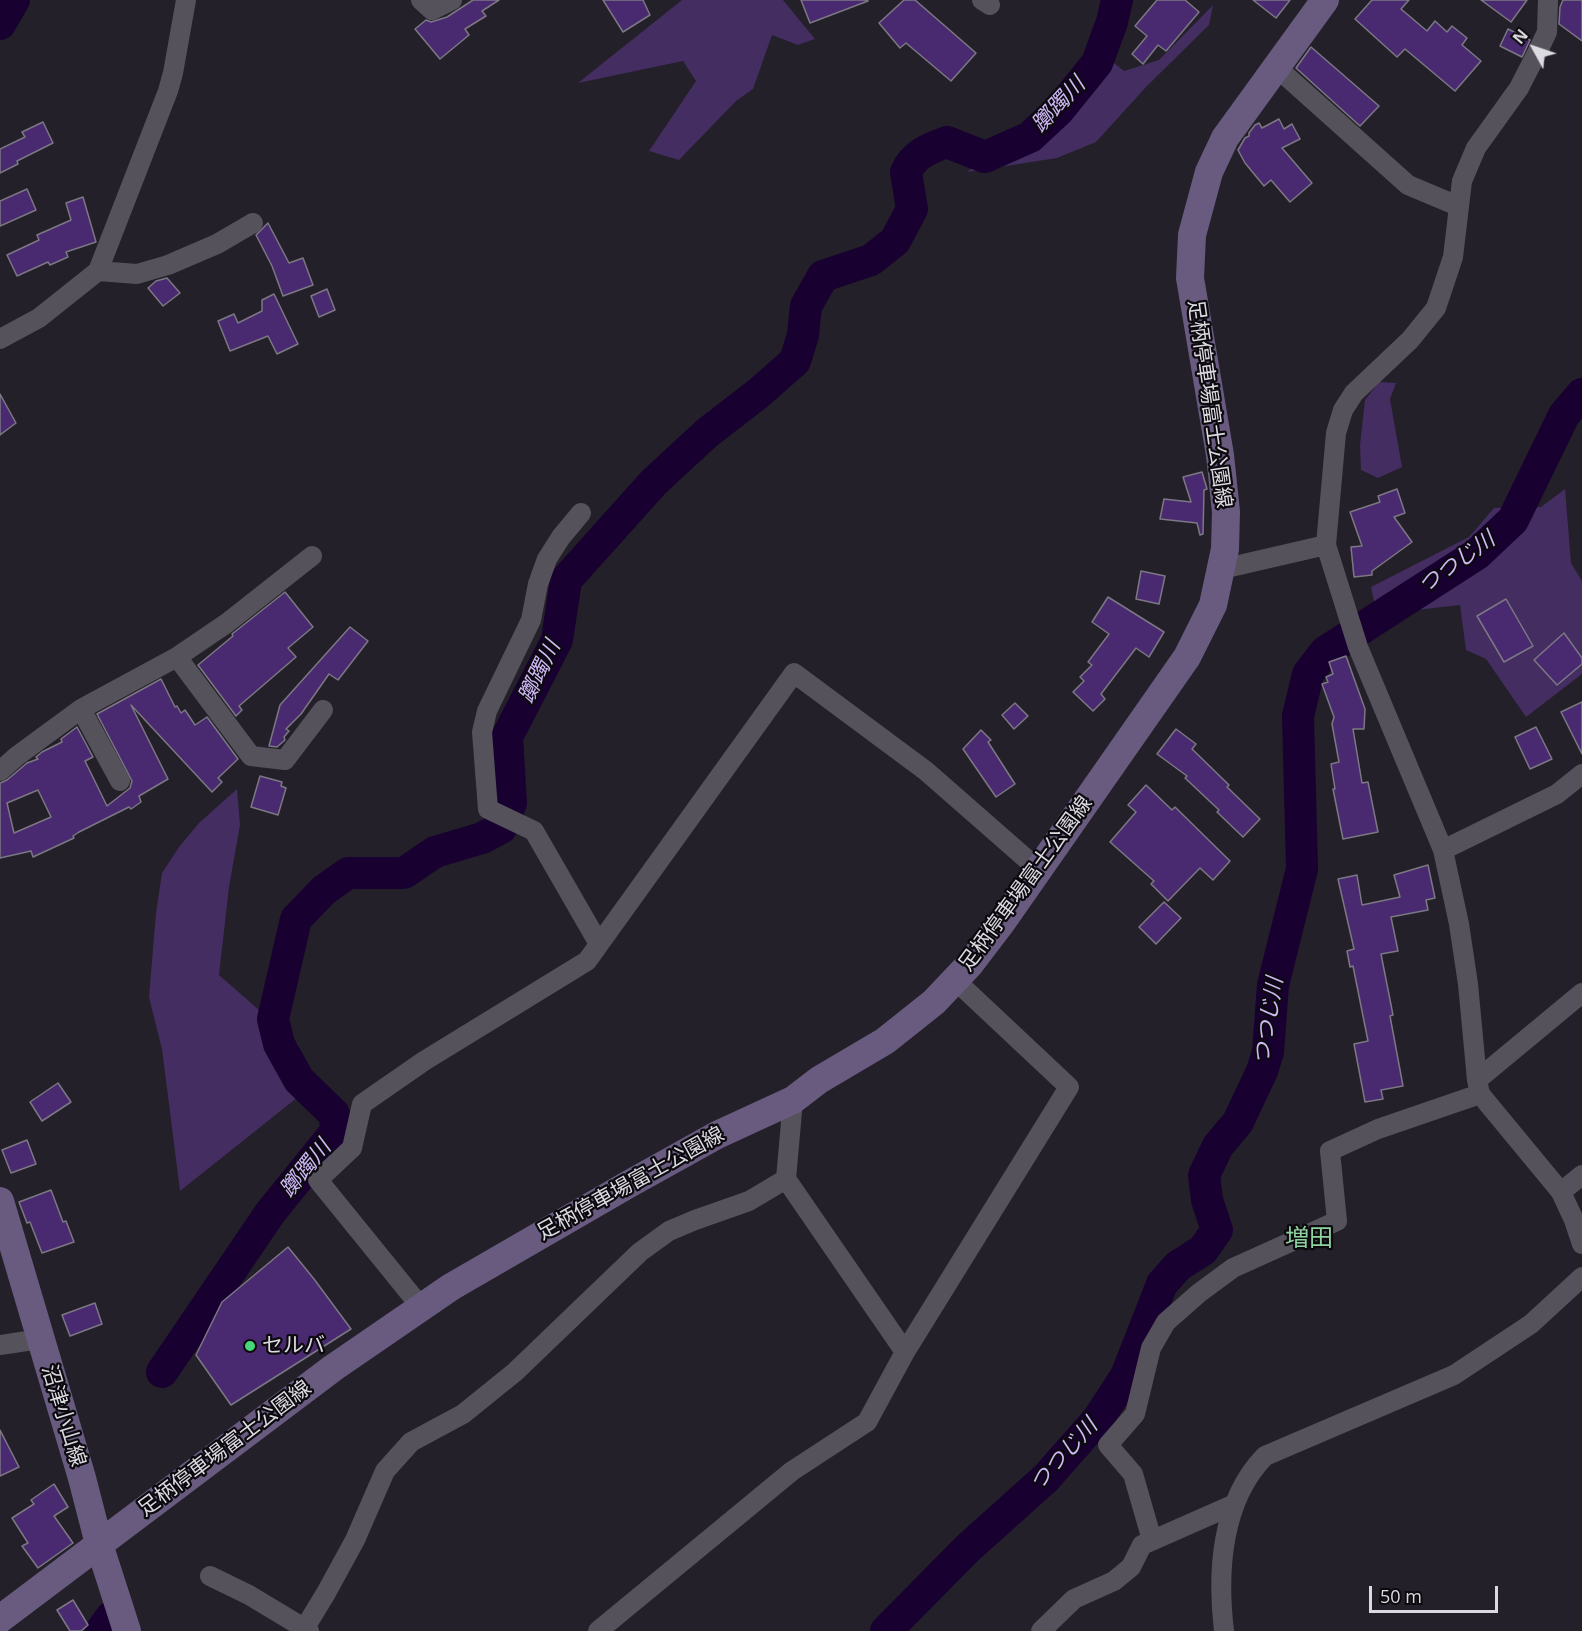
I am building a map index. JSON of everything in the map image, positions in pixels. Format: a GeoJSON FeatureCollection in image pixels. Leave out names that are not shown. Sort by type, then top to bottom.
{"type":"FeatureCollection","features":[{"type":"Feature","properties":{"kind":"main road","name":"足柄停車場富士公園線"},"geometry":{"type":"LineString","coordinates":[[0,1619],[333,1368],[421,1307],[508,1253],[629,1184],[717,1136],[793,1100],[819,1080],[885,1041],[934,1002],[955,980],[1002,922],[1187,657],[1213,605],[1222,569],[1226,512],[1220,455],[1190,278],[1192,235],[1209,172],[1225,138],[1324,0]]}},
{"type":"Feature","properties":{"kind":"main road","name":"沼津小山線"},"geometry":{"type":"LineString","coordinates":[[0,1201],[82,1478],[99,1544],[127,1631]]}},
{"type":"Feature","properties":{"kind":"street"},"geometry":{"type":"LineString","coordinates":[[0,339],[39,318],[98,271],[168,91],[186,0]]}},
{"type":"Feature","properties":{"kind":"street"},"geometry":{"type":"LineString","coordinates":[[421,0],[432,10],[452,0]]}},
{"type":"Feature","properties":{"kind":"street"},"geometry":{"type":"LineString","coordinates":[[1548,0],[1547,32],[1519,88],[1476,148],[1462,181],[1453,257],[1436,308],[1410,340],[1354,393],[1343,410],[1336,433],[1326,545],[1358,647],[1443,850],[1459,924],[1479,1087],[1561,1192],[1582,1244]]}},
{"type":"Feature","properties":{"kind":"street"},"geometry":{"type":"LineString","coordinates":[[1275,66],[1408,185],[1458,206]]}},
{"type":"Feature","properties":{"kind":"street"},"geometry":{"type":"LineString","coordinates":[[98,271],[137,274],[168,265],[217,244],[253,224]]}},
{"type":"Feature","properties":{"kind":"street"},"geometry":{"type":"LineString","coordinates":[[581,513],[561,537],[548,559],[538,584],[531,620],[487,711],[482,732],[488,809],[534,831],[599,944]]}},
{"type":"Feature","properties":{"kind":"street"},"geometry":{"type":"LineString","coordinates":[[1222,569],[1326,545]]}},
{"type":"Feature","properties":{"kind":"street"},"geometry":{"type":"LineString","coordinates":[[0,771],[81,709],[177,657],[227,623],[312,556]]}},
{"type":"Feature","properties":{"kind":"street"},"geometry":{"type":"LineString","coordinates":[[177,657],[251,756],[285,760],[323,710]]}},
{"type":"Feature","properties":{"kind":"street"},"geometry":{"type":"LineString","coordinates":[[421,1307],[318,1180],[352,1148],[362,1104],[424,1061],[587,961],[794,673],[926,771],[1039,870]]}},
{"type":"Feature","properties":{"kind":"street"},"geometry":{"type":"LineString","coordinates":[[81,709],[120,782]]}},
{"type":"Feature","properties":{"kind":"street"},"geometry":{"type":"LineString","coordinates":[[1443,850],[1557,794],[1582,774]]}},
{"type":"Feature","properties":{"kind":"street"},"geometry":{"type":"LineString","coordinates":[[598,1631],[792,1471],[867,1422],[905,1352],[1069,1087],[955,980]]}},
{"type":"Feature","properties":{"kind":"street"},"geometry":{"type":"LineString","coordinates":[[1152,1540],[1134,1474],[1107,1445],[1136,1414],[1151,1348],[1166,1322],[1199,1293],[1233,1268],[1337,1221],[1330,1151],[1479,1087],[1582,993]]}},
{"type":"Feature","properties":{"kind":"street"},"geometry":{"type":"LineString","coordinates":[[793,1100],[786,1179],[905,1352]]}},
{"type":"Feature","properties":{"kind":"street"},"geometry":{"type":"LineString","coordinates":[[1561,1192],[1582,1175]]}},
{"type":"Feature","properties":{"kind":"street"},"geometry":{"type":"LineString","coordinates":[[210,1576],[249,1595],[305,1630],[355,1540],[385,1471],[411,1442],[463,1414],[515,1372],[640,1252],[669,1231],[694,1220],[749,1202],[786,1179]]}},
{"type":"Feature","properties":{"kind":"street"},"geometry":{"type":"LineString","coordinates":[[1224,1631],[1220,1591],[1223,1548],[1235,1504],[1254,1467],[1265,1456],[1454,1375],[1531,1324],[1582,1277]]}},
{"type":"Feature","properties":{"kind":"street"},"geometry":{"type":"LineString","coordinates":[[0,1346],[40,1339]]}},
{"type":"Feature","properties":{"kind":"street"},"geometry":{"type":"LineString","coordinates":[[1041,1631],[1074,1599],[1114,1581],[1131,1567],[1142,1545],[1235,1504]]}},
{"type":"Feature","properties":{"kind":"shaded area"},"geometry":{"type":"Polygon","coordinates":[[[682,0],[783,0],[815,39],[798,45],[772,35],[753,89],[736,101],[679,160],[649,151],[696,81],[683,61],[578,83],[682,0]]]}},
{"type":"Feature","properties":{"kind":"shaded area"},"geometry":{"type":"Polygon","coordinates":[[[1213,5],[1209,25],[1146,87],[1096,142],[1057,158],[967,172],[1109,59],[1124,71],[1159,60],[1213,5]]]}},
{"type":"Feature","properties":{"kind":"shaded area"},"geometry":{"type":"Polygon","coordinates":[[[1379,382],[1396,383],[1390,399],[1402,467],[1378,478],[1361,470],[1360,445],[1365,400],[1379,382]]]}},
{"type":"Feature","properties":{"kind":"shaded area"},"geometry":{"type":"Polygon","coordinates":[[[1565,489],[1571,563],[1582,581],[1582,674],[1526,717],[1486,659],[1466,650],[1460,605],[1416,610],[1381,633],[1371,587],[1469,537],[1494,508],[1541,507],[1565,489]]]}},
{"type":"Feature","properties":{"kind":"shaded area"},"geometry":{"type":"Polygon","coordinates":[[[237,789],[240,825],[229,887],[219,975],[298,1044],[308,1089],[180,1191],[162,1049],[149,997],[156,913],[162,873],[179,847],[199,823],[237,789]]]}},
{"type":"Feature","properties":{"kind":"building"},"geometry":{"type":"Polygon","coordinates":[[[473,0],[499,0],[482,11],[486,16],[465,29],[469,35],[440,59],[415,29],[426,20],[431,22],[447,17],[473,0]]]}},
{"type":"Feature","properties":{"kind":"building"},"geometry":{"type":"Polygon","coordinates":[[[603,0],[643,0],[650,15],[623,32],[603,0]]]}},
{"type":"Feature","properties":{"kind":"building"},"geometry":{"type":"Polygon","coordinates":[[[801,0],[867,0],[868,1],[810,23],[801,0]]]}},
{"type":"Feature","properties":{"kind":"building"},"geometry":{"type":"Polygon","coordinates":[[[904,0],[915,0],[976,53],[951,81],[906,43],[900,48],[879,23],[904,0]]]}},
{"type":"Feature","properties":{"kind":"building"},"geometry":{"type":"Polygon","coordinates":[[[1157,0],[1185,0],[1199,12],[1166,51],[1158,45],[1143,64],[1132,54],[1147,36],[1135,26],[1157,0]]]}},
{"type":"Feature","properties":{"kind":"building"},"geometry":{"type":"Polygon","coordinates":[[[1253,0],[1290,0],[1276,18],[1253,0]]]}},
{"type":"Feature","properties":{"kind":"building"},"geometry":{"type":"Polygon","coordinates":[[[1372,0],[1409,0],[1401,9],[1427,31],[1435,21],[1447,32],[1452,26],[1467,38],[1462,45],[1481,61],[1455,91],[1405,49],[1397,57],[1355,19],[1372,0]]]}},
{"type":"Feature","properties":{"kind":"building"},"geometry":{"type":"Polygon","coordinates":[[[1481,0],[1527,0],[1511,22],[1481,0]]]}},
{"type":"Feature","properties":{"kind":"building"},"geometry":{"type":"Polygon","coordinates":[[[1563,0],[1582,0],[1582,41],[1559,24],[1560,7],[1563,0]]]}},
{"type":"Feature","properties":{"kind":"building"},"geometry":{"type":"Polygon","coordinates":[[[1508,29],[1530,40],[1522,57],[1500,46],[1508,29]]]}},
{"type":"Feature","properties":{"kind":"building"},"geometry":{"type":"Polygon","coordinates":[[[1311,47],[1379,106],[1360,126],[1296,68],[1311,47]]]}},
{"type":"Feature","properties":{"kind":"building"},"geometry":{"type":"Polygon","coordinates":[[[1279,119],[1284,129],[1292,124],[1300,139],[1282,148],[1312,183],[1290,202],[1271,180],[1264,186],[1245,163],[1238,150],[1255,125],[1259,123],[1262,128],[1279,119]]]}},
{"type":"Feature","properties":{"kind":"building"},"geometry":{"type":"Polygon","coordinates":[[[43,122],[53,143],[17,161],[18,164],[0,173],[0,149],[25,137],[22,132],[43,122]]]}},
{"type":"Feature","properties":{"kind":"building"},"geometry":{"type":"Polygon","coordinates":[[[27,189],[36,210],[0,226],[0,201],[27,189]]]}},
{"type":"Feature","properties":{"kind":"building"},"geometry":{"type":"Polygon","coordinates":[[[83,197],[96,242],[66,252],[68,257],[50,265],[48,262],[17,276],[7,255],[39,240],[37,235],[71,220],[66,203],[83,197]]]}},
{"type":"Feature","properties":{"kind":"building"},"geometry":{"type":"Polygon","coordinates":[[[268,223],[289,263],[303,258],[313,285],[283,296],[272,266],[256,235],[268,223]]]}},
{"type":"Feature","properties":{"kind":"building"},"geometry":{"type":"Polygon","coordinates":[[[167,278],[180,293],[163,306],[148,288],[156,281],[167,278]]]}},
{"type":"Feature","properties":{"kind":"building"},"geometry":{"type":"Polygon","coordinates":[[[327,289],[335,310],[319,317],[311,296],[327,289]]]}},
{"type":"Feature","properties":{"kind":"building"},"geometry":{"type":"Polygon","coordinates":[[[274,294],[298,344],[277,354],[268,336],[230,351],[218,321],[234,314],[238,323],[262,311],[262,300],[274,294]]]}},
{"type":"Feature","properties":{"kind":"building"},"geometry":{"type":"Polygon","coordinates":[[[0,394],[16,423],[0,435],[0,394]]]}},
{"type":"Feature","properties":{"kind":"building"},"geometry":{"type":"Polygon","coordinates":[[[1202,472],[1207,489],[1204,490],[1203,534],[1200,535],[1197,523],[1160,519],[1164,499],[1191,502],[1183,477],[1202,472]]]}},
{"type":"Feature","properties":{"kind":"building"},"geometry":{"type":"Polygon","coordinates":[[[1397,489],[1405,513],[1394,517],[1412,542],[1372,571],[1372,575],[1354,577],[1351,547],[1362,546],[1350,512],[1380,502],[1378,496],[1397,489]]]}},
{"type":"Feature","properties":{"kind":"building"},"geometry":{"type":"Polygon","coordinates":[[[1141,571],[1165,576],[1159,604],[1136,599],[1141,571]]]}},
{"type":"Feature","properties":{"kind":"building"},"geometry":{"type":"Polygon","coordinates":[[[285,592],[313,627],[288,648],[296,657],[239,706],[242,710],[236,716],[198,665],[233,636],[232,634],[285,592]]]}},
{"type":"Feature","properties":{"kind":"building"},"geometry":{"type":"Polygon","coordinates":[[[1108,597],[1164,632],[1149,657],[1136,648],[1101,694],[1105,699],[1093,711],[1073,692],[1084,681],[1080,677],[1092,665],[1088,662],[1109,634],[1092,622],[1108,597]]]}},
{"type":"Feature","properties":{"kind":"building"},"geometry":{"type":"Polygon","coordinates":[[[1506,599],[1533,646],[1504,662],[1477,616],[1506,599]]]}},
{"type":"Feature","properties":{"kind":"building"},"geometry":{"type":"Polygon","coordinates":[[[350,627],[368,641],[338,680],[329,674],[301,714],[286,729],[289,731],[284,737],[285,740],[277,747],[269,746],[280,705],[350,627]]]}},
{"type":"Feature","properties":{"kind":"building"},"geometry":{"type":"Polygon","coordinates":[[[1564,633],[1582,658],[1582,664],[1557,685],[1534,660],[1564,633]]]}},
{"type":"Feature","properties":{"kind":"building"},"geometry":{"type":"Polygon","coordinates":[[[1346,656],[1365,709],[1364,729],[1353,729],[1362,783],[1368,782],[1378,832],[1343,839],[1333,789],[1335,789],[1331,764],[1339,762],[1332,724],[1334,717],[1322,684],[1328,682],[1326,677],[1333,674],[1329,662],[1346,656]]]}},
{"type":"Feature","properties":{"kind":"building"},"geometry":{"type":"Polygon","coordinates":[[[161,679],[175,707],[177,706],[181,713],[185,710],[195,725],[207,717],[238,759],[218,778],[222,782],[212,792],[131,705],[168,779],[139,796],[141,802],[131,809],[129,807],[79,832],[73,836],[74,838],[33,857],[31,851],[0,858],[0,783],[27,763],[38,759],[36,757],[42,752],[62,742],[61,739],[77,727],[93,757],[85,761],[107,806],[130,788],[132,781],[97,714],[161,679]],[[38,790],[7,803],[14,833],[51,817],[38,790]]]}},
{"type":"Feature","properties":{"kind":"building"},"geometry":{"type":"Polygon","coordinates":[[[1582,702],[1582,754],[1561,712],[1582,702]]]}},
{"type":"Feature","properties":{"kind":"building"},"geometry":{"type":"Polygon","coordinates":[[[1015,703],[1028,716],[1014,729],[1002,715],[1015,703]]]}},
{"type":"Feature","properties":{"kind":"building"},"geometry":{"type":"Polygon","coordinates":[[[1536,727],[1552,759],[1530,769],[1515,737],[1536,727]]]}},
{"type":"Feature","properties":{"kind":"building"},"geometry":{"type":"Polygon","coordinates":[[[1176,729],[1196,744],[1192,749],[1260,819],[1243,837],[1217,812],[1219,810],[1185,778],[1187,776],[1157,754],[1176,729]]]}},
{"type":"Feature","properties":{"kind":"building"},"geometry":{"type":"Polygon","coordinates":[[[981,730],[991,740],[988,742],[1015,784],[996,797],[963,749],[981,730]]]}},
{"type":"Feature","properties":{"kind":"building"},"geometry":{"type":"Polygon","coordinates":[[[260,776],[282,782],[281,786],[286,788],[278,815],[251,807],[260,776]]]}},
{"type":"Feature","properties":{"kind":"building"},"geometry":{"type":"Polygon","coordinates":[[[1146,785],[1172,810],[1175,807],[1230,861],[1213,880],[1200,868],[1168,901],[1151,884],[1154,881],[1110,842],[1136,812],[1128,805],[1146,785]]]}},
{"type":"Feature","properties":{"kind":"building"},"geometry":{"type":"Polygon","coordinates":[[[1428,865],[1435,898],[1426,900],[1428,910],[1391,917],[1398,951],[1381,954],[1393,1015],[1390,1016],[1403,1086],[1381,1090],[1383,1099],[1365,1102],[1354,1044],[1368,1041],[1353,966],[1350,967],[1347,951],[1354,949],[1338,879],[1357,875],[1362,905],[1400,897],[1394,875],[1428,865]]]}},
{"type":"Feature","properties":{"kind":"building"},"geometry":{"type":"Polygon","coordinates":[[[1164,902],[1181,918],[1156,944],[1139,927],[1164,902]]]}},
{"type":"Feature","properties":{"kind":"building"},"geometry":{"type":"Polygon","coordinates":[[[58,1083],[71,1102],[42,1121],[30,1102],[58,1083]]]}},
{"type":"Feature","properties":{"kind":"building"},"geometry":{"type":"Polygon","coordinates":[[[27,1140],[36,1164],[11,1173],[2,1150],[27,1140]]]}},
{"type":"Feature","properties":{"kind":"building"},"geometry":{"type":"Polygon","coordinates":[[[51,1190],[63,1222],[66,1221],[74,1242],[42,1253],[30,1222],[27,1223],[19,1202],[51,1190]]]}},
{"type":"Feature","properties":{"kind":"building"},"geometry":{"type":"Polygon","coordinates":[[[288,1247],[351,1329],[231,1405],[196,1355],[222,1302],[288,1247]]]}},
{"type":"Feature","properties":{"kind":"building"},"geometry":{"type":"Polygon","coordinates":[[[95,1303],[102,1324],[70,1336],[62,1315],[95,1303]]]}},
{"type":"Feature","properties":{"kind":"building"},"geometry":{"type":"Polygon","coordinates":[[[0,1430],[19,1467],[0,1476],[0,1430]]]}},
{"type":"Feature","properties":{"kind":"building"},"geometry":{"type":"Polygon","coordinates":[[[54,1484],[68,1507],[54,1516],[73,1543],[38,1568],[22,1546],[28,1543],[12,1518],[34,1504],[31,1500],[54,1484]]]}},
{"type":"Feature","properties":{"kind":"building"},"geometry":{"type":"Polygon","coordinates":[[[73,1600],[88,1625],[81,1631],[70,1631],[57,1610],[73,1600]]]}},
{"type":"Feature","properties":{"kind":"waterway"},"geometry":{"type":"LineString","coordinates":[[0,24],[14,0]]}},
{"type":"Feature","properties":{"kind":"waterway","name":"躑躅川"},"geometry":{"type":"LineString","coordinates":[[162,1372],[270,1213],[337,1130],[334,1114],[299,1080],[279,1044],[273,1019],[296,919],[324,890],[348,873],[404,873],[435,852],[482,838],[501,828],[511,803],[507,737],[557,640],[566,580],[654,482],[707,433],[760,392],[795,361],[803,335],[806,306],[823,276],[871,260],[895,241],[912,209],[906,172],[913,161],[929,149],[947,142],[985,157],[1030,137],[1059,110],[1097,63],[1112,22],[1117,0]]}},
{"type":"Feature","properties":{"kind":"waterway","name":"つつじ川"},"geometry":{"type":"LineString","coordinates":[[886,1631],[968,1548],[1046,1478],[1098,1419],[1126,1376],[1162,1284],[1178,1266],[1203,1250],[1217,1230],[1207,1200],[1204,1175],[1218,1146],[1238,1122],[1262,1071],[1268,1052],[1273,985],[1302,869],[1298,716],[1308,674],[1325,652],[1477,554],[1513,520],[1564,415],[1582,394]]}},
{"type":"Feature","properties":{"kind":"waterway","name":"躑躅川"},"geometry":{"type":"LineString","coordinates":[[101,1631],[111,1617]]}},
{"type":"Feature","properties":{"kind":"place","name":"セルバ"},"geometry":{"type":"Point","coordinates":[250,1346]}},
{"type":"Feature","properties":{"kind":"district","name":"増田"},"geometry":{"type":"Point","coordinates":[1309,1239]}}]}
